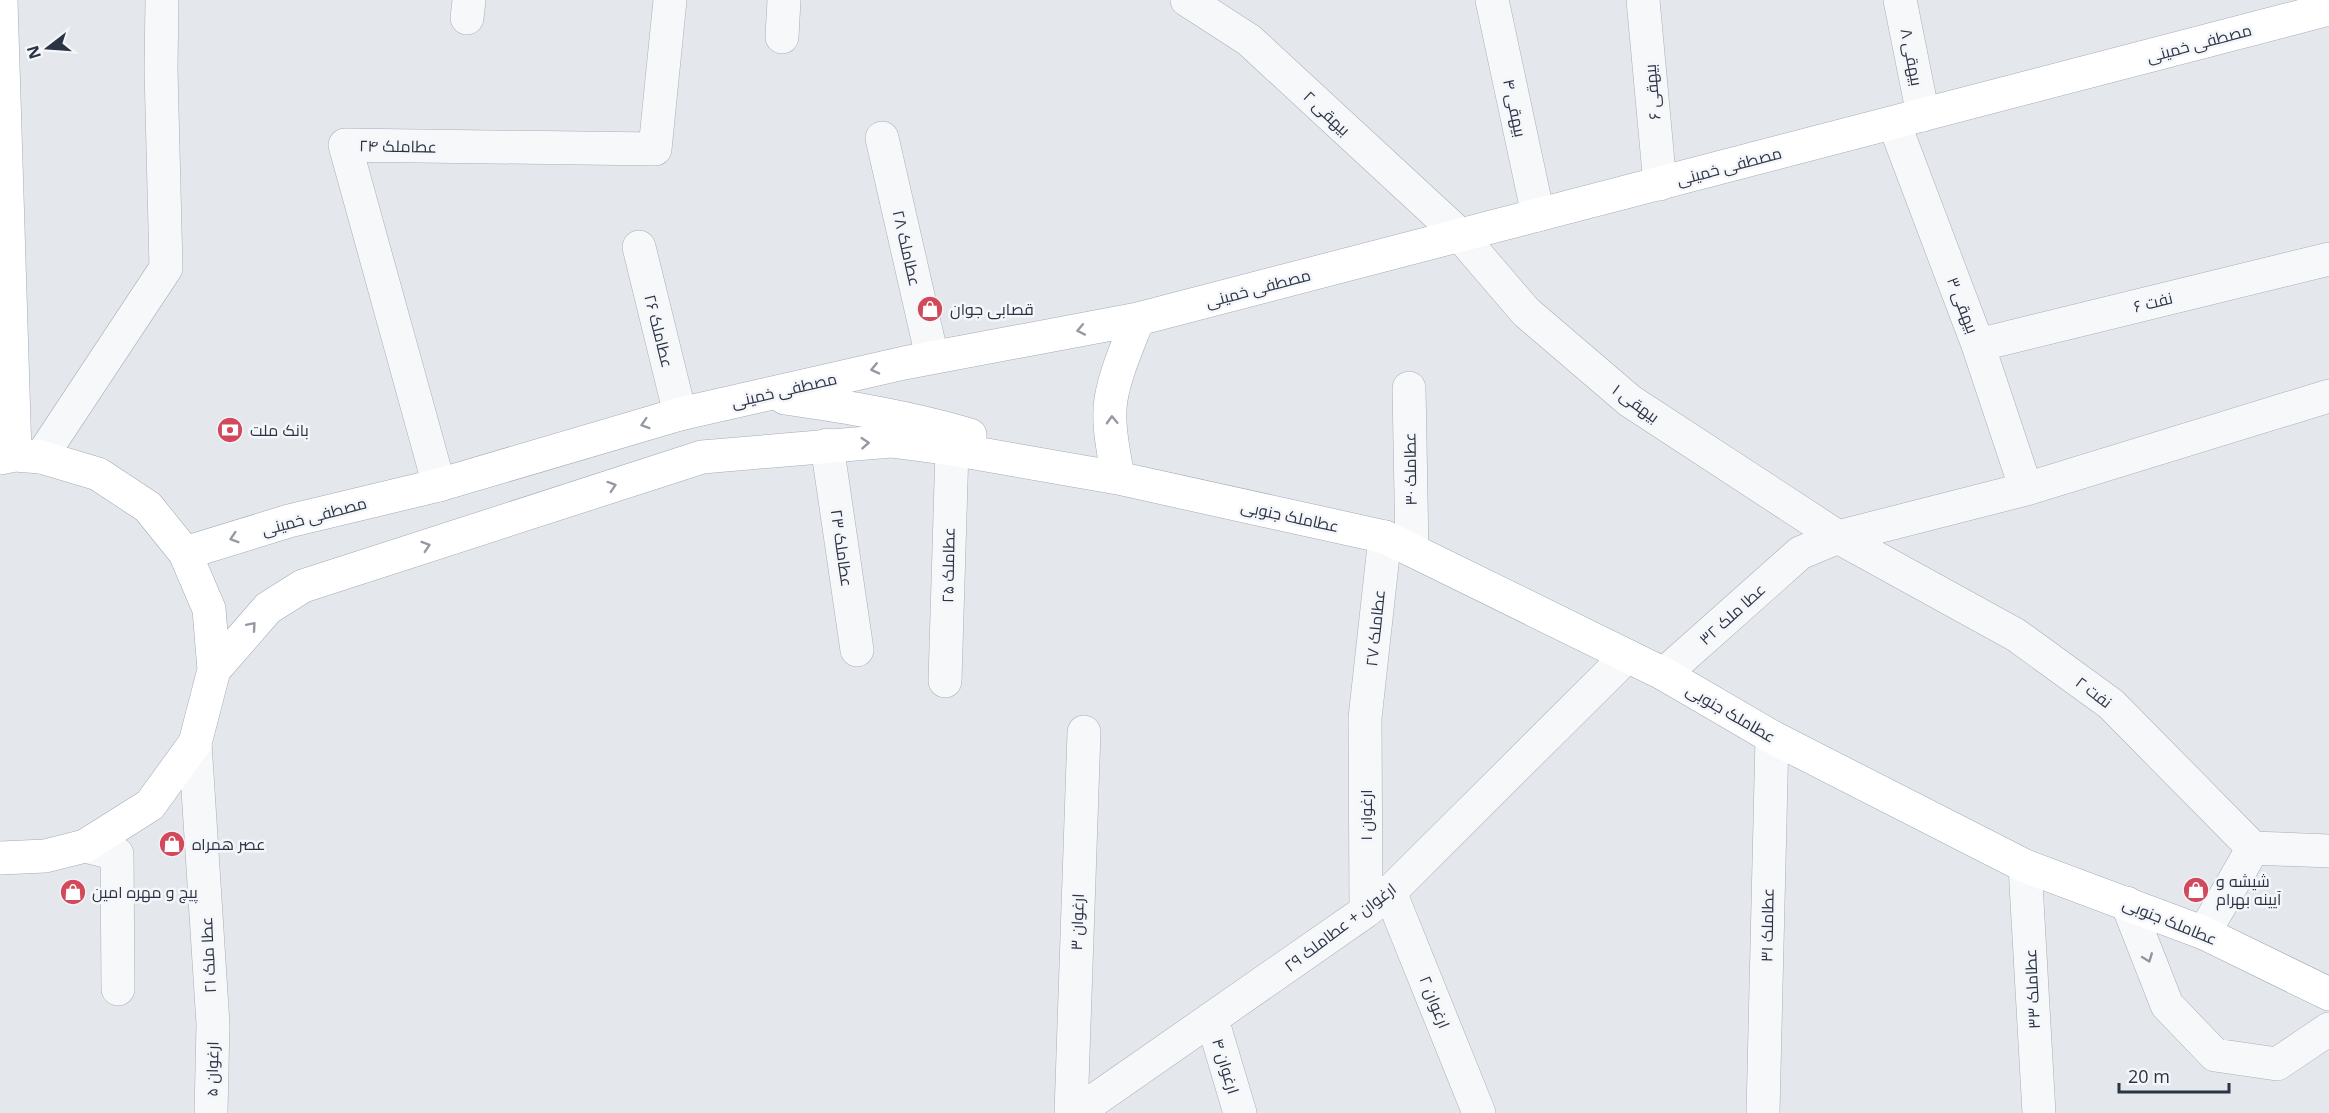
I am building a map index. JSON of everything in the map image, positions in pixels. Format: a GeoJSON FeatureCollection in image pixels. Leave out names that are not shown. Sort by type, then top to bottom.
{"type":"FeatureCollection","features":[{"type":"Feature","properties":{"kind":"main road"},"geometry":{"type":"LineString","coordinates":[[0,858],[45,856],[85,846],[150,805],[195,743],[214,670],[209,609],[185,553],[148,507],[98,474],[19,456],[6,346],[1,0]]}},
{"type":"Feature","properties":{"kind":"main road","name":"مصطفی خمینی"},"geometry":{"type":"LineString","coordinates":[[185,553],[289,521],[439,485],[680,414],[932,357],[1138,319],[2329,9]]}},
{"type":"Feature","properties":{"kind":"main road"},"geometry":{"type":"LineString","coordinates":[[1118,478],[1112,443],[1111,401],[1124,355],[1138,319]]}},
{"type":"Feature","properties":{"kind":"main road"},"geometry":{"type":"LineString","coordinates":[[764,395],[864,409],[918,420],[1118,478]]}},
{"type":"Feature","properties":{"kind":"main road"},"geometry":{"type":"LineString","coordinates":[[214,670],[268,608],[303,586],[702,457],[891,441],[1118,478]]}},
{"type":"Feature","properties":{"kind":"main road","name":"عطاملک جنوبی"},"geometry":{"type":"LineString","coordinates":[[1118,478],[1398,544],[1664,674],[1772,737],[2025,866],[2204,933],[2329,994]]}},
{"type":"Feature","properties":{"kind":"street"},"geometry":{"type":"LineString","coordinates":[[19,456],[166,268],[161,69],[162,0]]}},
{"type":"Feature","properties":{"kind":"street","name":"عطاملک ۲۴"},"geometry":{"type":"LineString","coordinates":[[439,485],[345,145],[655,149],[670,0]]}},
{"type":"Feature","properties":{"kind":"street"},"geometry":{"type":"LineString","coordinates":[[782,38],[784,0]]}},
{"type":"Feature","properties":{"kind":"street","name":"بیهقی ۴"},"geometry":{"type":"LineString","coordinates":[[1492,0],[1538,215]]}},
{"type":"Feature","properties":{"kind":"street","name":"بیهقی ۶"},"geometry":{"type":"LineString","coordinates":[[1643,0],[1660,184]]}},
{"type":"Feature","properties":{"kind":"street","name":"بیهقی ۸"},"geometry":{"type":"LineString","coordinates":[[1900,0],[1908,119]]}},
{"type":"Feature","properties":{"kind":"street","name":"بیهقی ۲"},"geometry":{"type":"LineString","coordinates":[[1189,1],[1249,40],[1460,236]]}},
{"type":"Feature","properties":{"kind":"street","name":"بیهقی ۳"},"geometry":{"type":"LineString","coordinates":[[1908,119],[1978,345],[2026,489]]}},
{"type":"Feature","properties":{"kind":"street","name":"عطاملک ۲۸"},"geometry":{"type":"LineString","coordinates":[[882,138],[932,357]]}},
{"type":"Feature","properties":{"kind":"street","name":"بیهقی ۱"},"geometry":{"type":"LineString","coordinates":[[1460,236],[1526,312],[1630,401],[1838,537]]}},
{"type":"Feature","properties":{"kind":"street","name":"عطاملک ۲۶"},"geometry":{"type":"LineString","coordinates":[[639,247],[680,414]]}},
{"type":"Feature","properties":{"kind":"street","name":"نفت ۶"},"geometry":{"type":"LineString","coordinates":[[1978,345],[2329,259]]}},
{"type":"Feature","properties":{"kind":"street","name":"عطاملک ۳۰"},"geometry":{"type":"LineString","coordinates":[[1398,544],[1409,388]]}},
{"type":"Feature","properties":{"kind":"street","name":"عطا ملک ۳۲"},"geometry":{"type":"LineString","coordinates":[[1664,674],[1800,553],[1838,537],[2026,489],[2329,396]]}},
{"type":"Feature","properties":{"kind":"street","name":"عطاملک ۲۳"},"geometry":{"type":"LineString","coordinates":[[827,445],[857,650]]}},
{"type":"Feature","properties":{"kind":"street","name":"عطاملک ۲۵"},"geometry":{"type":"LineString","coordinates":[[945,681],[951,449]]}},
{"type":"Feature","properties":{"kind":"street","name":"نفت ۲"},"geometry":{"type":"LineString","coordinates":[[1838,537],[2016,635],[2112,704],[2253,848]]}},
{"type":"Feature","properties":{"kind":"street","name":"عطاملک ۲۷"},"geometry":{"type":"LineString","coordinates":[[1365,718],[1398,544]]}},
{"type":"Feature","properties":{"kind":"street","name":"ارغوان + عطاملک ۲۹"},"geometry":{"type":"LineString","coordinates":[[1076,1113],[1378,902],[1627,656]]}},
{"type":"Feature","properties":{"kind":"street","name":"ارغوان ۱"},"geometry":{"type":"LineString","coordinates":[[1365,718],[1378,902]]}},
{"type":"Feature","properties":{"kind":"street","name":"ارغوان ۳"},"geometry":{"type":"LineString","coordinates":[[1071,1113],[1084,732]]}},
{"type":"Feature","properties":{"kind":"street","name":"عطاملک ۳۱"},"geometry":{"type":"LineString","coordinates":[[1763,1113],[1772,737]]}},
{"type":"Feature","properties":{"kind":"street","name":"عطا ملک ۲۱"},"geometry":{"type":"LineString","coordinates":[[195,743],[213,1024]]}},
{"type":"Feature","properties":{"kind":"street"},"geometry":{"type":"LineString","coordinates":[[85,846],[117,854],[118,989]]}},
{"type":"Feature","properties":{"kind":"street"},"geometry":{"type":"LineString","coordinates":[[2204,933],[2253,848],[2329,851]]}},
{"type":"Feature","properties":{"kind":"street","name":"عطاملک ۳۳"},"geometry":{"type":"LineString","coordinates":[[2025,866],[2039,1113]]}},
{"type":"Feature","properties":{"kind":"street","name":"ارغوان ۲"},"geometry":{"type":"LineString","coordinates":[[1378,902],[1479,1113]]}},
{"type":"Feature","properties":{"kind":"street"},"geometry":{"type":"LineString","coordinates":[[2127,903],[2167,1005],[2215,1055],[2277,1064],[2329,1029]]}},
{"type":"Feature","properties":{"kind":"street","name":"ارغوان ۴"},"geometry":{"type":"LineString","coordinates":[[1212,1019],[1240,1113]]}},
{"type":"Feature","properties":{"kind":"street","name":"ارغوان ۵"},"geometry":{"type":"LineString","coordinates":[[211,1113],[213,1024]]}},
{"type":"Feature","properties":{"kind":"place","name":"قصابی جوان"},"geometry":{"type":"Point","coordinates":[930,309]}},
{"type":"Feature","properties":{"kind":"place","name":"بانک ملت"},"geometry":{"type":"Point","coordinates":[230,430]}},
{"type":"Feature","properties":{"kind":"place","name":"عصر همراه"},"geometry":{"type":"Point","coordinates":[172,844]}},
{"type":"Feature","properties":{"kind":"place","name":"شیشه و آیینه بهرام"},"geometry":{"type":"Point","coordinates":[2196,890]}},
{"type":"Feature","properties":{"kind":"place","name":"پیچ و مهره امین"},"geometry":{"type":"Point","coordinates":[73,892]}}]}
